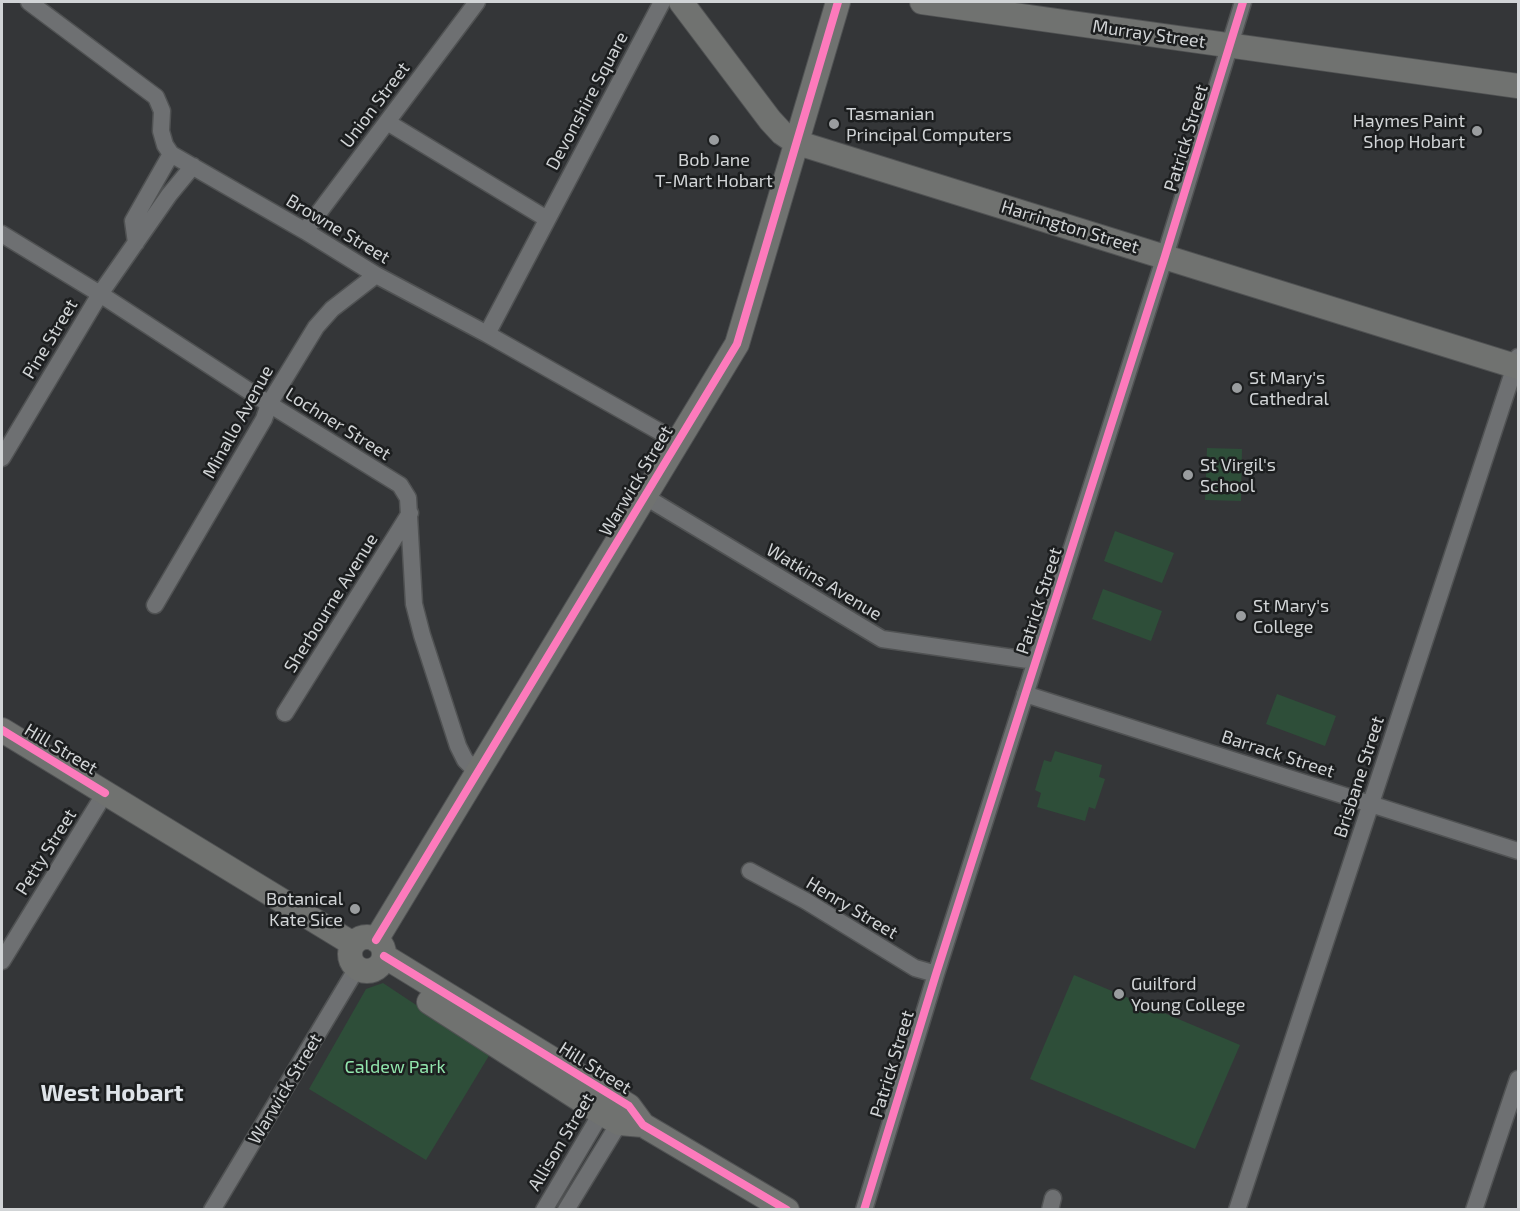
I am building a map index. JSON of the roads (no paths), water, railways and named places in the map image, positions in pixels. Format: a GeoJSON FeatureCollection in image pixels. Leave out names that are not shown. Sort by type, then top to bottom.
{"type":"FeatureCollection","features":[{"type":"Feature","properties":{"kind":"street"},"geometry":{"type":"LineString","coordinates":[[29,2],[156,97],[162,111],[161,131],[165,145],[171,154],[133,221],[136,243]]}},
{"type":"Feature","properties":{"kind":"street","name":"Union Street"},"geometry":{"type":"LineString","coordinates":[[305,231],[477,2]]}},
{"type":"Feature","properties":{"kind":"street","name":"Devonshire Square"},"geometry":{"type":"LineString","coordinates":[[487,334],[662,2]]}},
{"type":"Feature","properties":{"kind":"street","name":"Harrington Street"},"geometry":{"type":"LineString","coordinates":[[681,2],[770,120],[782,133],[795,142],[1517,363]]}},
{"type":"Feature","properties":{"kind":"street","name":"Warwick Street"},"geometry":{"type":"LineString","coordinates":[[212,1209],[369,955],[477,772],[737,344],[838,2]]}},
{"type":"Feature","properties":{"kind":"street","name":"Murray Street"},"geometry":{"type":"LineString","coordinates":[[922,2],[1518,87]]}},
{"type":"Feature","properties":{"kind":"street","name":"Patrick Street"},"geometry":{"type":"LineString","coordinates":[[864,1209],[1243,2]]}},
{"type":"Feature","properties":{"kind":"street"},"geometry":{"type":"LineString","coordinates":[[387,122],[547,219]]}},
{"type":"Feature","properties":{"kind":"street","name":"Browne Street"},"geometry":{"type":"LineString","coordinates":[[171,154],[305,231],[376,275],[487,334],[678,442]]}},
{"type":"Feature","properties":{"kind":"street","name":"Pine Street"},"geometry":{"type":"LineString","coordinates":[[2,458],[100,294],[169,195],[193,166]]}},
{"type":"Feature","properties":{"kind":"street","name":"Lochner Street"},"geometry":{"type":"LineString","coordinates":[[2,234],[400,485],[408,498],[414,604],[422,635],[458,746],[465,760],[477,772]]}},
{"type":"Feature","properties":{"kind":"street","name":"Minallo Avenue"},"geometry":{"type":"LineString","coordinates":[[155,605],[264,419],[269,404],[316,327],[332,309],[376,275]]}},
{"type":"Feature","properties":{"kind":"street","name":"Brisbane Street"},"geometry":{"type":"LineString","coordinates":[[1237,1209],[1517,363]]}},
{"type":"Feature","properties":{"kind":"street","name":"Watkins Avenue"},"geometry":{"type":"LineString","coordinates":[[644,496],[882,639],[1035,661]]}},
{"type":"Feature","properties":{"kind":"street","name":"Sherbourne Avenue"},"geometry":{"type":"LineString","coordinates":[[285,713],[410,513]]}},
{"type":"Feature","properties":{"kind":"street","name":"Barrack Street"},"geometry":{"type":"LineString","coordinates":[[1025,694],[1518,851]]}},
{"type":"Feature","properties":{"kind":"street","name":"Hill Street"},"geometry":{"type":"LineString","coordinates":[[2,730],[621,1112],[787,1209]]}},
{"type":"Feature","properties":{"kind":"street","name":"Petty Street"},"geometry":{"type":"LineString","coordinates":[[2,961],[105,793]]}},
{"type":"Feature","properties":{"kind":"street","name":"Henry Street"},"geometry":{"type":"LineString","coordinates":[[750,871],[806,901],[915,968],[936,974]]}},
{"type":"Feature","properties":{"kind":"street"},"geometry":{"type":"LineString","coordinates":[[1474,1209],[1518,1079]]}},
{"type":"Feature","properties":{"kind":"street"},"geometry":{"type":"LineString","coordinates":[[566,1209],[621,1112]]}},
{"type":"Feature","properties":{"kind":"street","name":"Allison Street"},"geometry":{"type":"LineString","coordinates":[[544,1209],[621,1112]]}},
{"type":"Feature","properties":{"kind":"place","name":"Tasmanian Principal Computers"},"geometry":{"type":"Point","coordinates":[834,124]}},
{"type":"Feature","properties":{"kind":"place","name":"Haymes Paint Shop Hobart"},"geometry":{"type":"Point","coordinates":[1477,131]}},
{"type":"Feature","properties":{"kind":"place","name":"Bob Jane T-Mart Hobart"},"geometry":{"type":"Point","coordinates":[714,140]}},
{"type":"Feature","properties":{"kind":"place","name":"St Mary's Cathedral"},"geometry":{"type":"Point","coordinates":[1237,388]}},
{"type":"Feature","properties":{"kind":"place","name":"St Virgil's School"},"geometry":{"type":"Point","coordinates":[1188,475]}},
{"type":"Feature","properties":{"kind":"place","name":"St Mary's College"},"geometry":{"type":"Point","coordinates":[1241,616]}},
{"type":"Feature","properties":{"kind":"place","name":"Botanical Kate Sice"},"geometry":{"type":"Point","coordinates":[355,909]}},
{"type":"Feature","properties":{"kind":"place","name":"Guilford Young College"},"geometry":{"type":"Point","coordinates":[1119,994]}},
{"type":"Feature","properties":{"kind":"district","name":"West Hobart"},"geometry":{"type":"Point","coordinates":[112,1093]}},
{"type":"Feature","properties":{"kind":"park label","name":"Caldew Park"},"geometry":{"type":"Point","coordinates":[395,1067]}}]}
